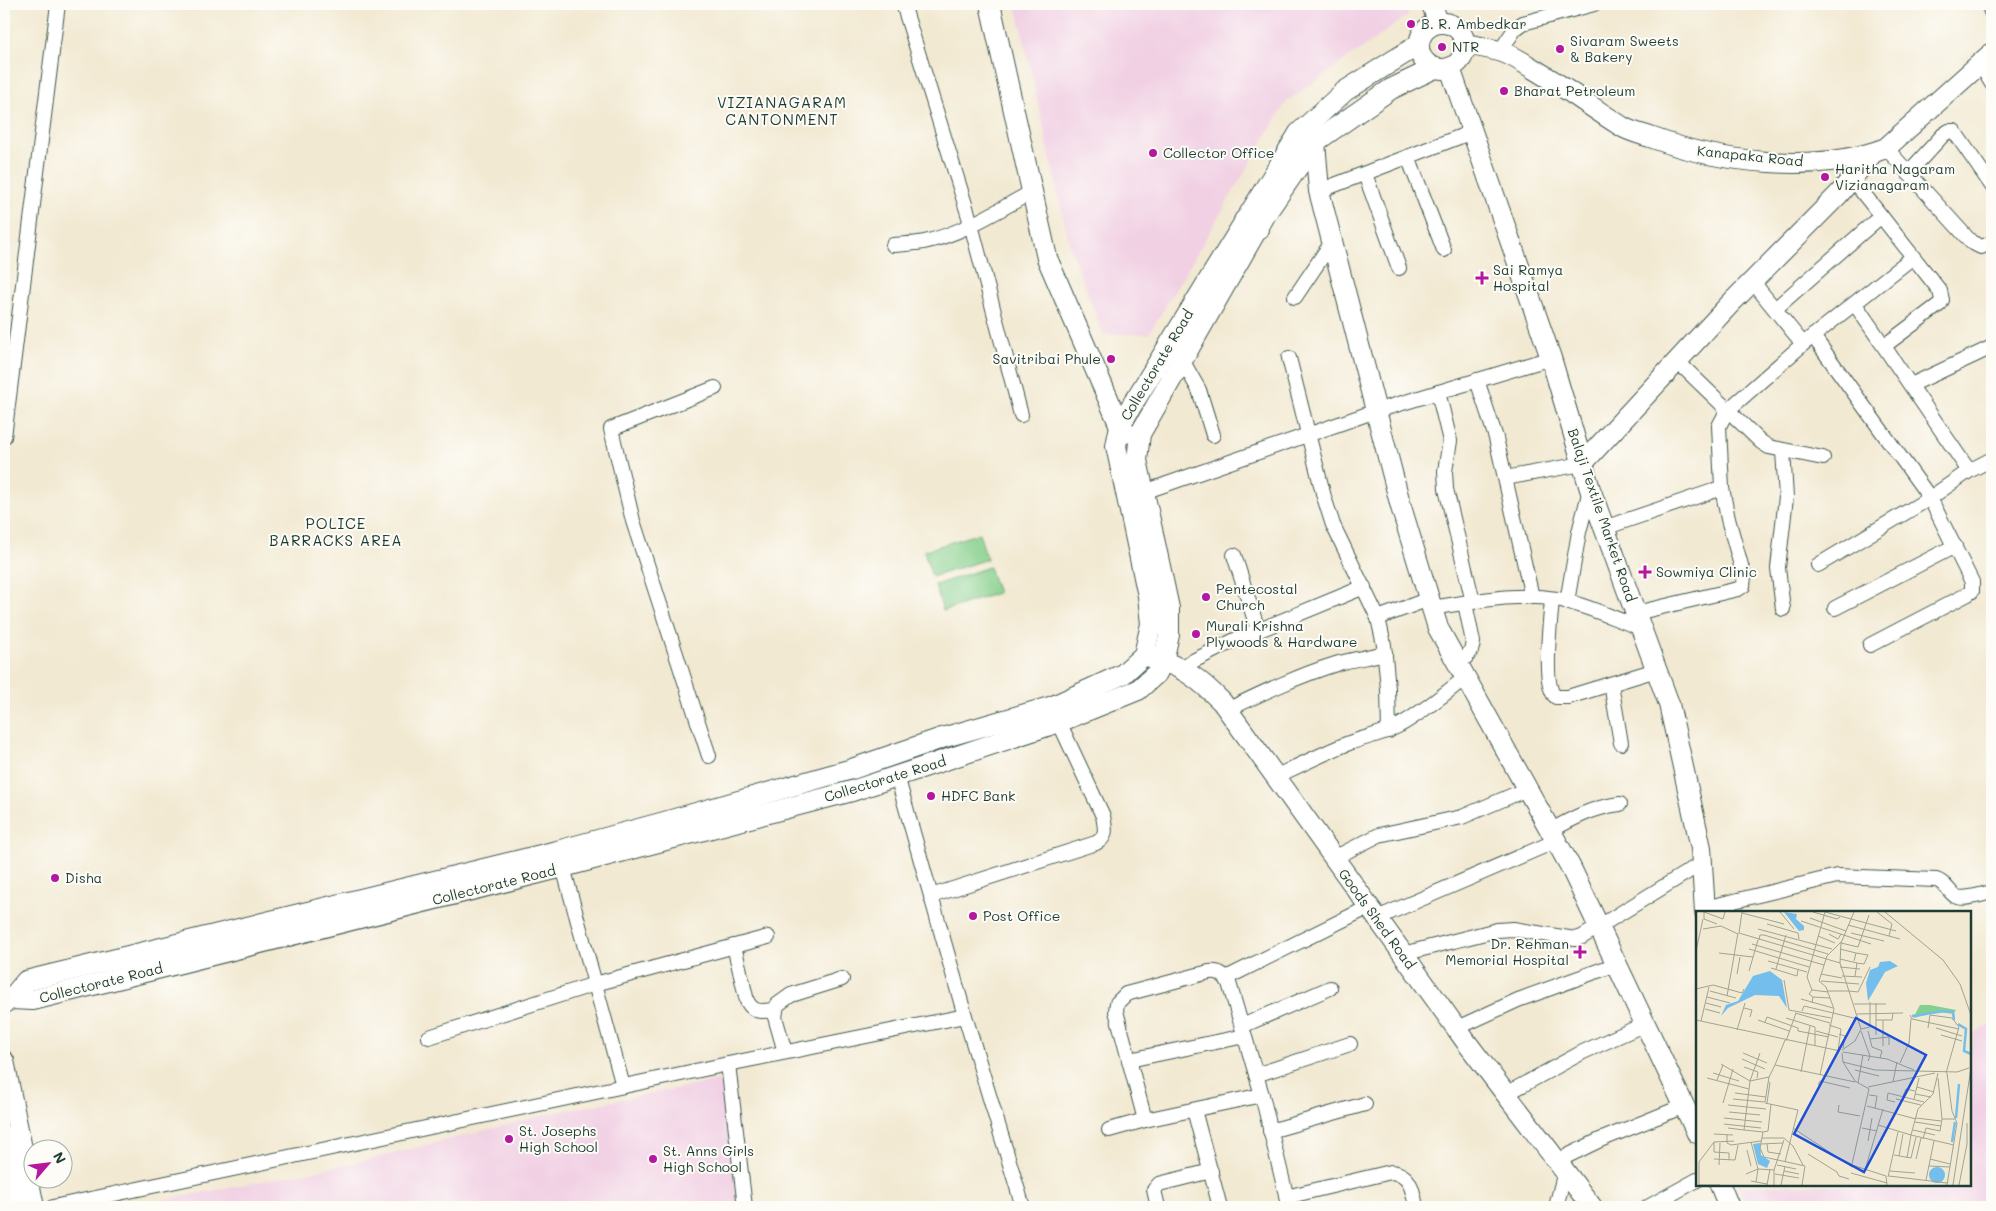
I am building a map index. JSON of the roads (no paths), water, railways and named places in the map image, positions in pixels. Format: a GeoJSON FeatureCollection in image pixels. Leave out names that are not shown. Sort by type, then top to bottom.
{"type":"FeatureCollection","features":[{"type":"Feature","properties":{"kind":"street"},"geometry":{"type":"LineString","coordinates":[[4,437],[58,4]]}},
{"type":"Feature","properties":{"kind":"street"},"geometry":{"type":"LineString","coordinates":[[903,4],[971,224],[1021,415]]}},
{"type":"Feature","properties":{"kind":"street"},"geometry":{"type":"LineString","coordinates":[[990,4],[1047,258],[1120,426],[1138,449]]}},
{"type":"Feature","properties":{"kind":"street"},"geometry":{"type":"LineString","coordinates":[[1432,4],[1438,24],[1453,26],[1459,31],[1465,44]]}},
{"type":"Feature","properties":{"kind":"street"},"geometry":{"type":"LineString","coordinates":[[1988,4],[1992,14]]}},
{"type":"Feature","properties":{"kind":"street"},"geometry":{"type":"LineString","coordinates":[[1500,51],[1515,30],[1523,23],[1585,5]]}},
{"type":"Feature","properties":{"kind":"street","name":"Collectorate Road"},"geometry":{"type":"LineString","coordinates":[[7,1001],[33,1000],[563,867],[852,790],[1059,722],[1138,690],[1157,673],[1169,635],[1169,608],[1137,460],[1140,434],[1182,360],[1299,133],[1344,90],[1418,45],[1425,31],[1438,24]]}},
{"type":"Feature","properties":{"kind":"street","name":"Collectorate Road"},"geometry":{"type":"LineString","coordinates":[[1162,661],[1151,624],[1148,596],[1116,446],[1120,426],[1151,373],[1251,225],[1315,142],[1391,89],[1462,59],[1465,44]]}},
{"type":"Feature","properties":{"kind":"street","name":"Kanapaka Road"},"geometry":{"type":"LineString","coordinates":[[1465,44],[1500,51],[1556,82],[1623,127],[1679,148],[1706,154],[1772,162],[1825,162],[1890,144]]}},
{"type":"Feature","properties":{"kind":"street"},"geometry":{"type":"LineString","coordinates":[[1418,45],[1423,59],[1442,68]]}},
{"type":"Feature","properties":{"kind":"street"},"geometry":{"type":"LineString","coordinates":[[1505,478],[1582,464],[1752,281],[1852,179],[1986,59],[1992,84]]}},
{"type":"Feature","properties":{"kind":"street","name":"Balaji Textile Market Road"},"geometry":{"type":"LineString","coordinates":[[1442,68],[1472,132],[1551,358],[1590,489],[1669,704],[1701,848],[1705,910]]}},
{"type":"Feature","properties":{"kind":"street"},"geometry":{"type":"LineString","coordinates":[[1376,70],[1391,89]]}},
{"type":"Feature","properties":{"kind":"street"},"geometry":{"type":"LineString","coordinates":[[1908,173],[1942,135],[1949,131],[1954,131],[1992,186]]}},
{"type":"Feature","properties":{"kind":"street"},"geometry":{"type":"LineString","coordinates":[[1319,191],[1472,132]]}},
{"type":"Feature","properties":{"kind":"street"},"geometry":{"type":"LineString","coordinates":[[1315,142],[1319,191],[1401,507],[1438,628],[1570,866],[1696,1131]]}},
{"type":"Feature","properties":{"kind":"street"},"geometry":{"type":"LineString","coordinates":[[1890,144],[1908,173],[1971,242],[1981,247],[1992,243]]}},
{"type":"Feature","properties":{"kind":"street"},"geometry":{"type":"LineString","coordinates":[[1408,157],[1444,250]]}},
{"type":"Feature","properties":{"kind":"street"},"geometry":{"type":"LineString","coordinates":[[1365,174],[1399,268]]}},
{"type":"Feature","properties":{"kind":"street"},"geometry":{"type":"LineString","coordinates":[[1852,179],[1940,291],[1942,300],[1940,304],[1884,346]]}},
{"type":"Feature","properties":{"kind":"street"},"geometry":{"type":"LineString","coordinates":[[893,245],[924,242],[971,224],[1032,192]]}},
{"type":"Feature","properties":{"kind":"street"},"geometry":{"type":"LineString","coordinates":[[1774,309],[1881,216]]}},
{"type":"Feature","properties":{"kind":"street"},"geometry":{"type":"LineString","coordinates":[[1295,297],[1332,242]]}},
{"type":"Feature","properties":{"kind":"street"},"geometry":{"type":"LineString","coordinates":[[1378,618],[1430,604],[1469,603],[1502,598],[1532,597],[1567,602],[1639,620],[1683,603],[1738,589],[1743,586],[1744,576],[1728,519],[1722,488],[1719,426],[1727,411],[1808,340],[1913,257]]}},
{"type":"Feature","properties":{"kind":"street"},"geometry":{"type":"LineString","coordinates":[[1752,281],[1774,309],[1808,340],[1930,498],[1972,582],[1972,591],[1870,646]]}},
{"type":"Feature","properties":{"kind":"street"},"geometry":{"type":"LineString","coordinates":[[1855,304],[1969,471]]}},
{"type":"Feature","properties":{"kind":"street"},"geometry":{"type":"LineString","coordinates":[[1911,385],[1992,347]]}},
{"type":"Feature","properties":{"kind":"street"},"geometry":{"type":"LineString","coordinates":[[1289,358],[1324,497],[1333,525],[1378,618],[1385,653],[1389,730]]}},
{"type":"Feature","properties":{"kind":"street"},"geometry":{"type":"LineString","coordinates":[[1144,492],[1376,411],[1551,358]]}},
{"type":"Feature","properties":{"kind":"street"},"geometry":{"type":"LineString","coordinates":[[1182,360],[1199,390],[1213,435]]}},
{"type":"Feature","properties":{"kind":"street"},"geometry":{"type":"LineString","coordinates":[[1677,361],[1761,442],[1769,447],[1823,458]]}},
{"type":"Feature","properties":{"kind":"street"},"geometry":{"type":"LineString","coordinates":[[1477,380],[1496,438],[1532,597]]}},
{"type":"Feature","properties":{"kind":"street"},"geometry":{"type":"LineString","coordinates":[[709,756],[634,521],[611,429],[714,388]]}},
{"type":"Feature","properties":{"kind":"street"},"geometry":{"type":"LineString","coordinates":[[1276,777],[1327,752],[1389,730],[1422,712],[1461,671],[1471,653],[1473,642],[1469,603],[1446,490],[1445,472],[1450,441],[1438,392]]}},
{"type":"Feature","properties":{"kind":"street"},"geometry":{"type":"LineString","coordinates":[[1783,609],[1778,568],[1786,497],[1784,450]]}},
{"type":"Feature","properties":{"kind":"street"},"geometry":{"type":"LineString","coordinates":[[1818,565],[1930,498],[1969,471],[1992,460]]}},
{"type":"Feature","properties":{"kind":"street"},"geometry":{"type":"LineString","coordinates":[[1604,528],[1722,488]]}},
{"type":"Feature","properties":{"kind":"street"},"geometry":{"type":"LineString","coordinates":[[1567,602],[1579,532],[1590,489]]}},
{"type":"Feature","properties":{"kind":"street"},"geometry":{"type":"LineString","coordinates":[[1834,608],[1955,546]]}},
{"type":"Feature","properties":{"kind":"street"},"geometry":{"type":"LineString","coordinates":[[1234,555],[1258,630]]}},
{"type":"Feature","properties":{"kind":"street"},"geometry":{"type":"LineString","coordinates":[[1162,661],[1258,630],[1364,587]]}},
{"type":"Feature","properties":{"kind":"street"},"geometry":{"type":"LineString","coordinates":[[1552,599],[1548,660],[1548,683],[1552,695],[1568,697],[1656,670]]}},
{"type":"Feature","properties":{"kind":"street"},"geometry":{"type":"LineString","coordinates":[[1227,710],[1311,672],[1340,663],[1385,653]]}},
{"type":"Feature","properties":{"kind":"street","name":"Collectorate Road"},"geometry":{"type":"LineString","coordinates":[[7,1001],[26,981],[557,851],[875,762],[942,738],[1053,706],[1123,674],[1162,661]]}},
{"type":"Feature","properties":{"kind":"street","name":"Goods Shed Road"},"geometry":{"type":"LineString","coordinates":[[1162,661],[1200,680],[1227,710],[1456,1028],[1592,1207]]}},
{"type":"Feature","properties":{"kind":"street"},"geometry":{"type":"LineString","coordinates":[[1611,684],[1621,743]]}},
{"type":"Feature","properties":{"kind":"street"},"geometry":{"type":"LineString","coordinates":[[931,896],[1096,843],[1103,838],[1105,827],[1103,816],[1059,722]]}},
{"type":"Feature","properties":{"kind":"street"},"geometry":{"type":"LineString","coordinates":[[897,776],[1023,1207]]}},
{"type":"Feature","properties":{"kind":"street"},"geometry":{"type":"LineString","coordinates":[[1334,858],[1379,834],[1462,816],[1527,789]]}},
{"type":"Feature","properties":{"kind":"street"},"geometry":{"type":"LineString","coordinates":[[1226,978],[1553,836],[1589,811],[1603,806],[1620,804]]}},
{"type":"Feature","properties":{"kind":"street"},"geometry":{"type":"LineString","coordinates":[[1403,954],[1497,930],[1513,929],[1576,939],[1589,933],[1702,863]]}},
{"type":"Feature","properties":{"kind":"street"},"geometry":{"type":"LineString","coordinates":[[563,867],[623,1086]]}},
{"type":"Feature","properties":{"kind":"street"},"geometry":{"type":"LineString","coordinates":[[1705,910],[1838,876],[1936,880],[1943,882],[1956,896],[1962,898],[1992,892]]}},
{"type":"Feature","properties":{"kind":"street"},"geometry":{"type":"LineString","coordinates":[[428,1037],[595,984],[768,937]]}},
{"type":"Feature","properties":{"kind":"street"},"geometry":{"type":"LineString","coordinates":[[734,946],[747,1001],[751,1008],[758,1012],[775,1010]]}},
{"type":"Feature","properties":{"kind":"street"},"geometry":{"type":"LineString","coordinates":[[1456,1028],[1518,1000],[1617,964]]}},
{"type":"Feature","properties":{"kind":"street"},"geometry":{"type":"LineString","coordinates":[[1145,1120],[1116,1011],[1117,1003],[1126,994],[1209,972],[1217,972],[1226,978],[1229,983],[1262,1095],[1287,1202],[1391,1172],[1399,1173],[1409,1182],[1416,1207]]}},
{"type":"Feature","properties":{"kind":"street"},"geometry":{"type":"LineString","coordinates":[[785,1052],[775,1017],[775,1010],[782,1001],[791,995],[842,979]]}},
{"type":"Feature","properties":{"kind":"street"},"geometry":{"type":"LineString","coordinates":[[1129,1060],[1243,1031],[1330,988]]}},
{"type":"Feature","properties":{"kind":"street"},"geometry":{"type":"LineString","coordinates":[[53,1207],[785,1052],[966,1016]]}},
{"type":"Feature","properties":{"kind":"street"},"geometry":{"type":"LineString","coordinates":[[1506,1094],[1583,1052],[1645,1024]]}},
{"type":"Feature","properties":{"kind":"street"},"geometry":{"type":"LineString","coordinates":[[1256,1075],[1350,1044]]}},
{"type":"Feature","properties":{"kind":"street"},"geometry":{"type":"LineString","coordinates":[[4,1061],[34,1207]]}},
{"type":"Feature","properties":{"kind":"street"},"geometry":{"type":"LineString","coordinates":[[728,1064],[745,1207]]}},
{"type":"Feature","properties":{"kind":"street"},"geometry":{"type":"LineString","coordinates":[[1109,1130],[1145,1120],[1262,1095]]}},
{"type":"Feature","properties":{"kind":"street"},"geometry":{"type":"LineString","coordinates":[[1270,1131],[1366,1104]]}},
{"type":"Feature","properties":{"kind":"street"},"geometry":{"type":"LineString","coordinates":[[1556,1207],[1559,1200],[1561,1166],[1600,1140],[1684,1106]]}},
{"type":"Feature","properties":{"kind":"street"},"geometry":{"type":"LineString","coordinates":[[1194,1110],[1220,1207]]}},
{"type":"Feature","properties":{"kind":"street"},"geometry":{"type":"LineString","coordinates":[[4,1136],[19,1207]]}},
{"type":"Feature","properties":{"kind":"street"},"geometry":{"type":"LineString","coordinates":[[1158,1207],[1154,1190],[1159,1184],[1211,1171]]}},
{"type":"Feature","properties":{"kind":"street"},"geometry":{"type":"LineString","coordinates":[[1648,1207],[1696,1181]]}},
{"type":"Feature","properties":{"kind":"street"},"geometry":{"type":"LineString","coordinates":[[1720,1186],[1729,1207]]}},
{"type":"Feature","properties":{"kind":"place","name":"B. R. Ambedkar"},"geometry":{"type":"Point","coordinates":[1411,24]}},
{"type":"Feature","properties":{"kind":"place","name":"NTR"},"geometry":{"type":"Point","coordinates":[1442,47]}},
{"type":"Feature","properties":{"kind":"place","name":"Sivaram Sweets & Bakery"},"geometry":{"type":"Point","coordinates":[1560,49]}},
{"type":"Feature","properties":{"kind":"place","name":"Bharat Petroleum"},"geometry":{"type":"Point","coordinates":[1504,91]}},
{"type":"Feature","properties":{"kind":"place","name":"Collector Office"},"geometry":{"type":"Point","coordinates":[1153,153]}},
{"type":"Feature","properties":{"kind":"place","name":"Haritha Nagaram Vizianagaram"},"geometry":{"type":"Point","coordinates":[1825,177]}},
{"type":"Feature","properties":{"kind":"place","name":"Sai Ramya Hospital"},"geometry":{"type":"Point","coordinates":[1482,278]}},
{"type":"Feature","properties":{"kind":"place","name":"Savitribai Phule"},"geometry":{"type":"Point","coordinates":[1111,359]}},
{"type":"Feature","properties":{"kind":"place","name":"Sowmiya Clinic"},"geometry":{"type":"Point","coordinates":[1645,572]}},
{"type":"Feature","properties":{"kind":"place","name":"Pentecostal Church"},"geometry":{"type":"Point","coordinates":[1206,597]}},
{"type":"Feature","properties":{"kind":"place","name":"Murali Krishna Plywoods & Hardware"},"geometry":{"type":"Point","coordinates":[1196,634]}},
{"type":"Feature","properties":{"kind":"place","name":"HDFC Bank"},"geometry":{"type":"Point","coordinates":[931,796]}},
{"type":"Feature","properties":{"kind":"place","name":"Disha"},"geometry":{"type":"Point","coordinates":[55,878]}},
{"type":"Feature","properties":{"kind":"place","name":"Post Office"},"geometry":{"type":"Point","coordinates":[973,916]}},
{"type":"Feature","properties":{"kind":"place","name":"Dr. Rehman Memorial Hospital"},"geometry":{"type":"Point","coordinates":[1580,952]}},
{"type":"Feature","properties":{"kind":"place","name":"St. Josephs High School"},"geometry":{"type":"Point","coordinates":[509,1139]}},
{"type":"Feature","properties":{"kind":"place","name":"St. Anns Girls High School"},"geometry":{"type":"Point","coordinates":[653,1159]}},
{"type":"Feature","properties":{"kind":"district","name":"VIZIANAGARAM CANTONMENT"},"geometry":{"type":"Point","coordinates":[782,112]}},
{"type":"Feature","properties":{"kind":"district","name":"POLICE BARRACKS AREA"},"geometry":{"type":"Point","coordinates":[336,532]}}]}
